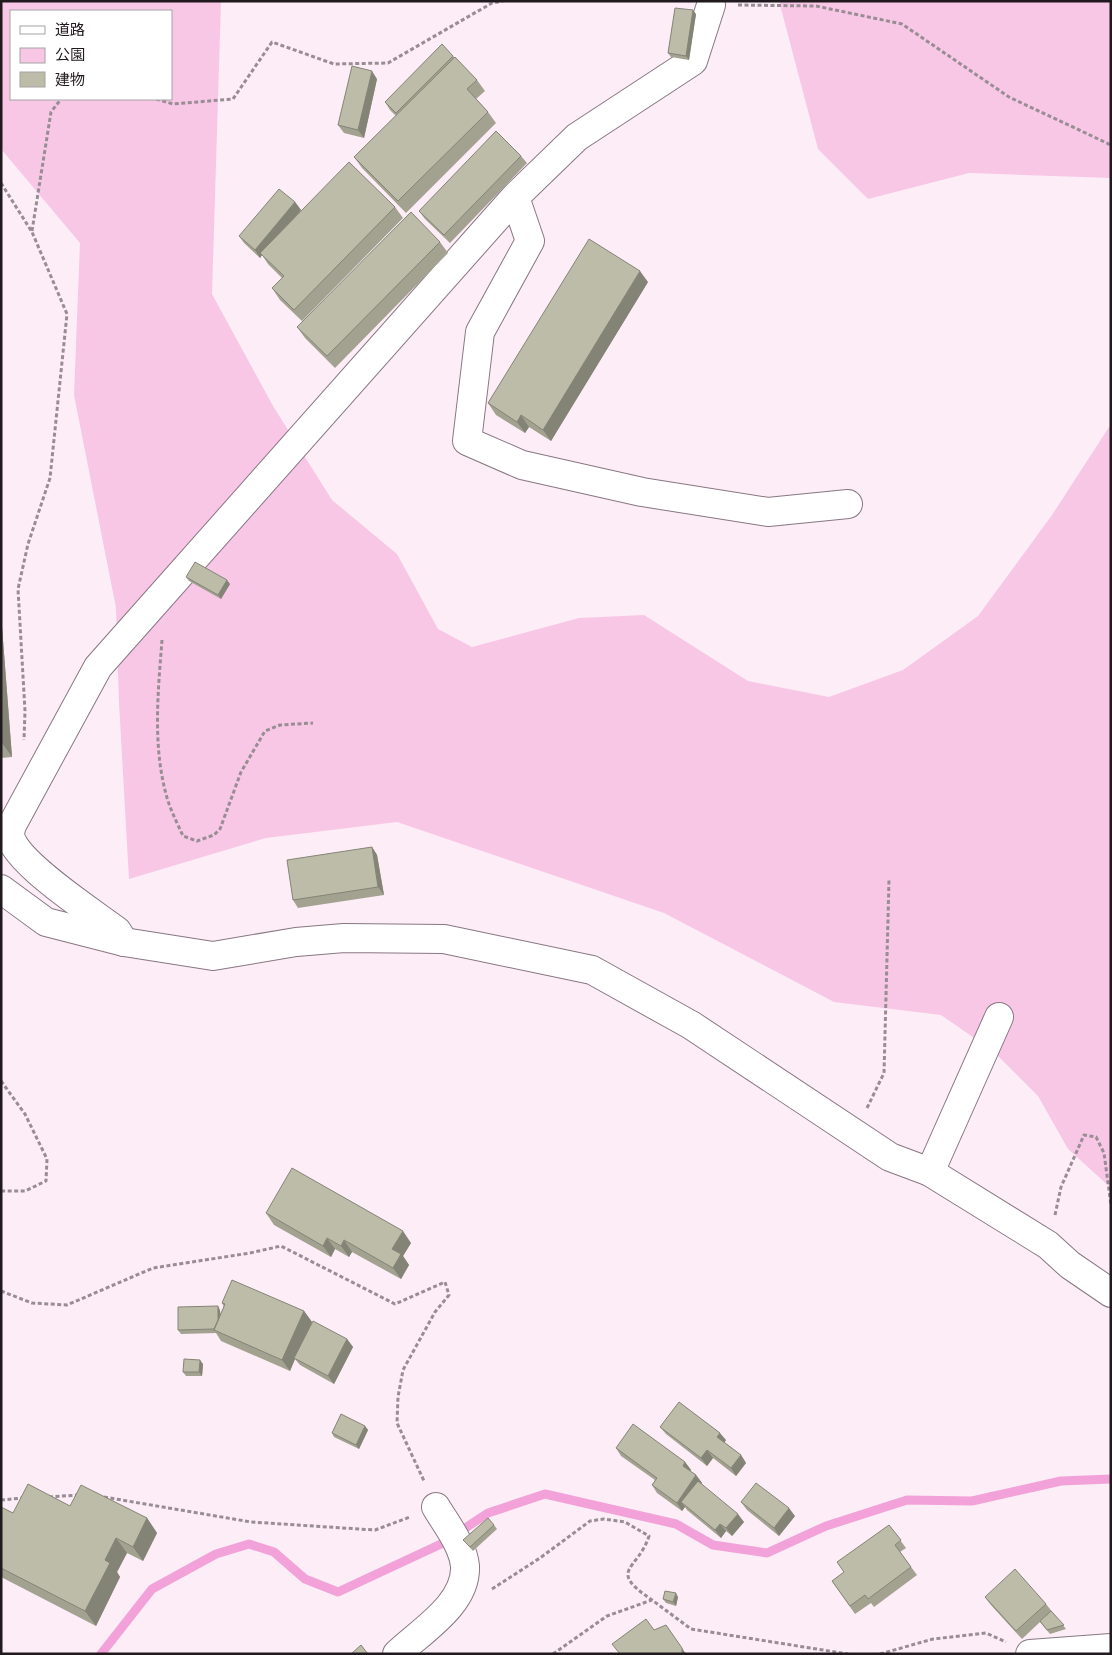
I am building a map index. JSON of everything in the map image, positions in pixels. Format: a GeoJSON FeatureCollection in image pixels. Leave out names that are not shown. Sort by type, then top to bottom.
{"type":"FeatureCollection","features":[{"type":"Feature","properties":{"kind":"street"},"geometry":{"type":"LineString","coordinates":[[124,942],[117,931],[48,881],[16,847],[10,835],[12,825],[98,668],[515,197],[578,137],[693,61],[711,5]]}},
{"type":"Feature","properties":{"kind":"street"},"geometry":{"type":"LineString","coordinates":[[515,197],[530,241],[480,332],[467,441],[522,465],[642,492],[768,512],[848,504]]}},
{"type":"Feature","properties":{"kind":"street"},"geometry":{"type":"LineString","coordinates":[[1,889],[46,922],[124,942],[213,956],[296,942],[344,938],[444,939],[592,970],[690,1025],[890,1157],[930,1172],[1048,1245],[1070,1264],[1111,1293]]}},
{"type":"Feature","properties":{"kind":"street"},"geometry":{"type":"LineString","coordinates":[[930,1172],[999,1017]]}},
{"type":"Feature","properties":{"kind":"street"},"geometry":{"type":"LineString","coordinates":[[396,1654],[440,1617],[453,1601],[464,1578],[465,1564],[447,1526]]}},
{"type":"Feature","properties":{"kind":"street"},"geometry":{"type":"LineString","coordinates":[[1030,1654],[1111,1648]]}},
{"type":"Feature","properties":{"kind":"path"},"geometry":{"type":"LineString","coordinates":[[159,100],[173,104],[233,99],[272,42],[334,64],[388,63],[492,3],[503,1]]}},
{"type":"Feature","properties":{"kind":"path"},"geometry":{"type":"LineString","coordinates":[[711,5],[816,6],[902,24],[1009,97],[1111,145]]}},
{"type":"Feature","properties":{"kind":"path"},"geometry":{"type":"LineString","coordinates":[[32,232],[51,112],[60,100]]}},
{"type":"Feature","properties":{"kind":"path"},"geometry":{"type":"LineString","coordinates":[[1,183],[32,232],[66,314],[50,478],[28,544],[18,589],[25,711],[24,749]]}},
{"type":"Feature","properties":{"kind":"path"},"geometry":{"type":"LineString","coordinates":[[152,607],[162,626],[156,708],[161,760],[168,800],[183,836],[196,841],[214,835],[220,829],[241,772],[265,731],[280,725],[313,724]]}},
{"type":"Feature","properties":{"kind":"path"},"geometry":{"type":"LineString","coordinates":[[854,1133],[884,1073],[889,880]]}},
{"type":"Feature","properties":{"kind":"path"},"geometry":{"type":"LineString","coordinates":[[1,1081],[24,1114],[47,1159],[46,1181],[24,1192],[1,1192]]}},
{"type":"Feature","properties":{"kind":"path"},"geometry":{"type":"LineString","coordinates":[[1048,1245],[1061,1187],[1084,1135],[1096,1137],[1104,1153],[1111,1205]]}},
{"type":"Feature","properties":{"kind":"path"},"geometry":{"type":"LineString","coordinates":[[1,1291],[32,1303],[67,1305],[153,1268],[250,1253],[281,1246],[396,1304],[445,1282],[448,1295],[435,1312],[402,1370],[397,1423],[447,1526],[375,1530],[251,1522],[96,1496]]}},
{"type":"Feature","properties":{"kind":"path"},"geometry":{"type":"LineString","coordinates":[[39,1498],[87,1494]]}},
{"type":"Feature","properties":{"kind":"path"},"geometry":{"type":"LineString","coordinates":[[1,1500],[30,1498]]}},
{"type":"Feature","properties":{"kind":"path"},"geometry":{"type":"LineString","coordinates":[[490,1590],[540,1558],[590,1521],[604,1519],[625,1522],[648,1536],[646,1544],[628,1569],[628,1578],[633,1588],[691,1629],[848,1654]]}},
{"type":"Feature","properties":{"kind":"path"},"geometry":{"type":"LineString","coordinates":[[553,1654],[607,1616],[652,1600]]}},
{"type":"Feature","properties":{"kind":"path"},"geometry":{"type":"LineString","coordinates":[[880,1654],[933,1639],[986,1633]]}},
{"type":"Feature","properties":{"kind":"green space"},"geometry":{"type":"Polygon","coordinates":[[[1,1],[221,1],[212,294],[273,406],[332,500],[397,554],[438,629],[472,647],[579,618],[644,615],[748,681],[829,697],[903,670],[978,616],[1052,515],[1111,424],[1111,1188],[1068,1149],[1038,1096],[993,1051],[941,1015],[834,1002],[664,913],[397,822],[266,838],[129,879],[119,703],[116,608],[74,395],[80,243],[1,149],[1,1]]]}},
{"type":"Feature","properties":{"kind":"green space"},"geometry":{"type":"Polygon","coordinates":[[[779,1],[1111,1],[1111,178],[969,173],[868,199],[818,149],[779,1]]]}},
{"type":"Feature","properties":{"kind":"building"},"geometry":{"type":"Polygon","coordinates":[[[675,8],[693,10],[686,56],[668,53],[675,8]]]}},
{"type":"Feature","properties":{"kind":"building"},"geometry":{"type":"Polygon","coordinates":[[[442,44],[453,56],[396,113],[385,102],[442,44]]]}},
{"type":"Feature","properties":{"kind":"building"},"geometry":{"type":"Polygon","coordinates":[[[455,57],[477,80],[467,89],[488,112],[398,201],[354,157],[455,57]]]}},
{"type":"Feature","properties":{"kind":"building"},"geometry":{"type":"Polygon","coordinates":[[[352,66],[372,71],[358,130],[338,125],[352,66]]]}},
{"type":"Feature","properties":{"kind":"building"},"geometry":{"type":"Polygon","coordinates":[[[496,131],[521,156],[444,235],[419,211],[496,131]]]}},
{"type":"Feature","properties":{"kind":"building"},"geometry":{"type":"Polygon","coordinates":[[[349,162],[395,207],[294,310],[272,288],[284,276],[260,253],[349,162]]]}},
{"type":"Feature","properties":{"kind":"building"},"geometry":{"type":"Polygon","coordinates":[[[279,189],[295,202],[255,250],[239,236],[279,189]]]}},
{"type":"Feature","properties":{"kind":"building"},"geometry":{"type":"Polygon","coordinates":[[[411,212],[440,242],[327,356],[297,327],[411,212]]]}},
{"type":"Feature","properties":{"kind":"building"},"geometry":{"type":"Polygon","coordinates":[[[589,239],[640,271],[543,430],[521,415],[517,422],[488,403],[589,239]]]}},
{"type":"Feature","properties":{"kind":"building"},"geometry":{"type":"Polygon","coordinates":[[[195,562],[227,580],[218,595],[186,577],[195,562]]]}},
{"type":"Feature","properties":{"kind":"building"},"geometry":{"type":"Polygon","coordinates":[[[372,847],[378,887],[293,900],[287,860],[372,847]]]}},
{"type":"Feature","properties":{"kind":"building"},"geometry":{"type":"Polygon","coordinates":[[[292,1168],[403,1231],[392,1249],[401,1254],[393,1268],[344,1240],[341,1246],[327,1238],[323,1246],[266,1213],[292,1168]]]}},
{"type":"Feature","properties":{"kind":"building"},"geometry":{"type":"Polygon","coordinates":[[[232,1280],[304,1311],[282,1360],[214,1330],[225,1304],[222,1303],[232,1280]]]}},
{"type":"Feature","properties":{"kind":"building"},"geometry":{"type":"Polygon","coordinates":[[[218,1306],[218,1320],[214,1329],[178,1330],[178,1307],[218,1306]]]}},
{"type":"Feature","properties":{"kind":"building"},"geometry":{"type":"Polygon","coordinates":[[[313,1321],[347,1339],[328,1376],[294,1358],[313,1321]]]}},
{"type":"Feature","properties":{"kind":"building"},"geometry":{"type":"Polygon","coordinates":[[[184,1359],[200,1360],[199,1372],[183,1372],[184,1359]]]}},
{"type":"Feature","properties":{"kind":"building"},"geometry":{"type":"Polygon","coordinates":[[[679,1402],[720,1433],[717,1437],[741,1455],[731,1468],[707,1450],[701,1458],[660,1427],[679,1402]]]}},
{"type":"Feature","properties":{"kind":"building"},"geometry":{"type":"Polygon","coordinates":[[[341,1414],[365,1426],[356,1445],[332,1433],[341,1414]]]}},
{"type":"Feature","properties":{"kind":"building"},"geometry":{"type":"Polygon","coordinates":[[[633,1424],[685,1462],[683,1466],[696,1475],[677,1503],[652,1485],[657,1478],[616,1448],[633,1424]]]}},
{"type":"Feature","properties":{"kind":"building"},"geometry":{"type":"Polygon","coordinates":[[[698,1481],[738,1514],[726,1528],[720,1524],[715,1530],[681,1502],[698,1481]]]}},
{"type":"Feature","properties":{"kind":"building"},"geometry":{"type":"Polygon","coordinates":[[[756,1483],[789,1508],[774,1528],[741,1502],[756,1483]]]}},
{"type":"Feature","properties":{"kind":"building"},"geometry":{"type":"Polygon","coordinates":[[[28,1484],[70,1506],[81,1485],[147,1518],[133,1547],[116,1538],[105,1560],[110,1563],[85,1611],[1,1568],[1,1507],[13,1513],[28,1484]]]}},
{"type":"Feature","properties":{"kind":"building"},"geometry":{"type":"Polygon","coordinates":[[[488,1518],[494,1525],[470,1547],[463,1540],[488,1518]]]}},
{"type":"Feature","properties":{"kind":"building"},"geometry":{"type":"Polygon","coordinates":[[[889,1525],[901,1540],[895,1545],[911,1567],[868,1599],[865,1595],[850,1606],[832,1581],[844,1572],[837,1562],[889,1525]]]}},
{"type":"Feature","properties":{"kind":"building"},"geometry":{"type":"Polygon","coordinates":[[[1015,1569],[1046,1604],[1016,1631],[985,1597],[1015,1569]]]}},
{"type":"Feature","properties":{"kind":"building"},"geometry":{"type":"Polygon","coordinates":[[[665,1591],[676,1593],[673,1602],[663,1599],[665,1591]]]}},
{"type":"Feature","properties":{"kind":"building"},"geometry":{"type":"Polygon","coordinates":[[[1051,1611],[1064,1625],[1047,1630],[1040,1621],[1051,1611]]]}},
{"type":"Feature","properties":{"kind":"building"},"geometry":{"type":"Polygon","coordinates":[[[646,1619],[654,1630],[666,1625],[682,1648],[682,1654],[620,1654],[612,1644],[646,1619]]]}},
{"type":"Feature","properties":{"kind":"building"},"geometry":{"type":"Polygon","coordinates":[[[361,1645],[368,1654],[351,1654],[361,1645]]]}},
{"type":"Feature","properties":{"kind":"waterway"},"geometry":{"type":"LineString","coordinates":[[101,1654],[152,1589],[216,1554],[249,1544],[274,1552],[305,1579],[338,1592],[441,1544],[488,1513],[545,1494],[676,1524],[713,1545],[767,1553],[826,1526],[907,1500],[972,1501],[1061,1481],[1111,1479]]}}]}
